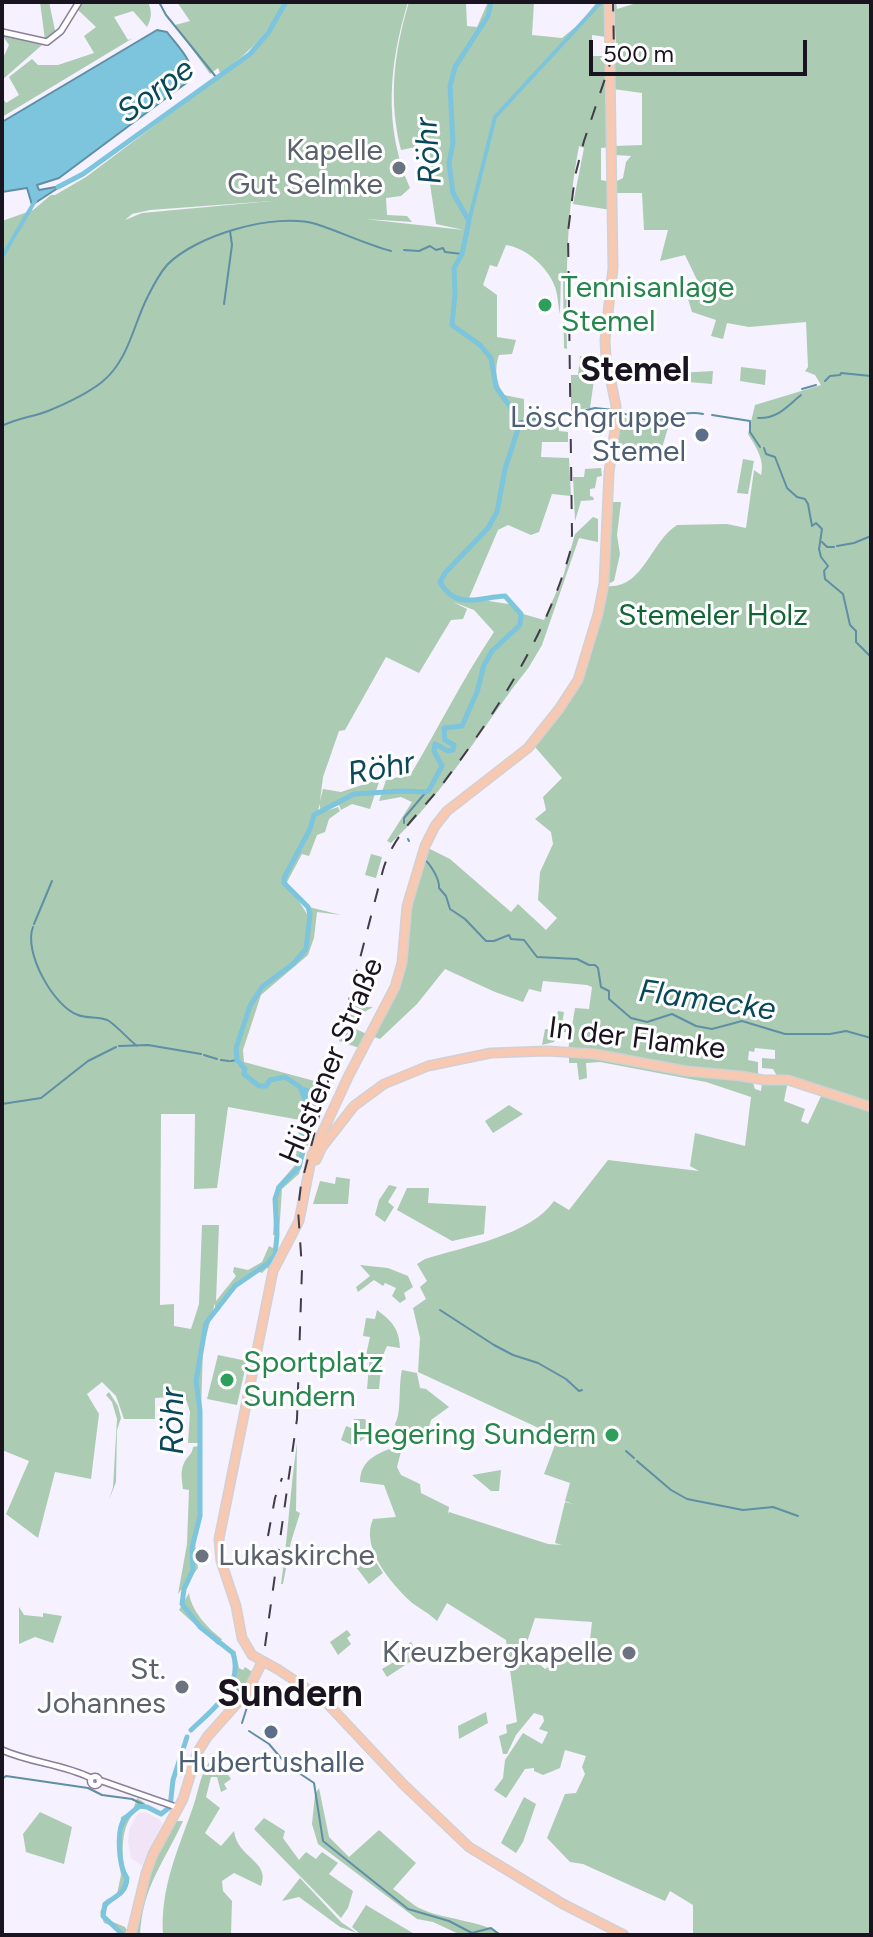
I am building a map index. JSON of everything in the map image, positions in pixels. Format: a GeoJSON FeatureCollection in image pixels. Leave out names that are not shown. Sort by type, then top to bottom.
{"type":"FeatureCollection","features":[{"type":"Feature","properties":{"kind":"main road","name":"Hüstener Straße"},"geometry":{"type":"LineString","coordinates":[[262,1662],[247,1650],[241,1632],[221,1561],[220,1530],[273,1271],[299,1221],[312,1155],[319,1138],[395,987],[402,963],[407,906],[431,834],[447,811],[528,748],[578,680],[604,586],[609,472],[616,422],[605,340],[613,268],[609,2]]}},
{"type":"Feature","properties":{"kind":"main road","name":"In der Flamke"},"geometry":{"type":"LineString","coordinates":[[306,1183],[312,1179],[314,1164],[322,1147],[354,1106],[367,1095],[422,1068],[491,1053],[547,1051],[595,1054],[695,1073],[788,1080],[871,1107]]}},
{"type":"Feature","properties":{"kind":"main road"},"geometry":{"type":"LineString","coordinates":[[131,1935],[153,1854],[201,1746],[248,1691],[262,1662],[283,1672],[332,1707],[403,1784],[469,1847],[563,1904],[624,1935]]}},
{"type":"Feature","properties":{"kind":"street"},"geometry":{"type":"LineString","coordinates":[[2,32],[47,42],[61,31],[79,2]]}},
{"type":"Feature","properties":{"kind":"street"},"geometry":{"type":"LineString","coordinates":[[2,1750],[28,1762],[68,1769],[91,1778],[93,1785],[99,1780],[173,1806]]}},
{"type":"Feature","properties":{"kind":"shaded area"},"geometry":{"type":"Polygon","coordinates":[[[145,1812],[162,1824],[142,1866],[131,1858],[128,1842],[129,1830],[138,1813],[145,1812]]]}},
{"type":"Feature","properties":{"kind":"green space"},"geometry":{"type":"Polygon","coordinates":[[[40,2],[49,2],[56,35],[45,40],[40,2]]]}},
{"type":"Feature","properties":{"kind":"green space"},"geometry":{"type":"Polygon","coordinates":[[[82,2],[148,2],[150,21],[147,27],[133,11],[114,17],[128,40],[133,38],[2,117],[2,97],[6,103],[19,95],[9,77],[32,59],[38,65],[58,65],[94,53],[84,36],[96,27],[77,9],[82,2]]]}},
{"type":"Feature","properties":{"kind":"green space"},"geometry":{"type":"Polygon","coordinates":[[[177,2],[285,2],[250,50],[220,73],[218,68],[210,74],[175,25],[190,21],[177,2]]]}},
{"type":"Feature","properties":{"kind":"green space"},"geometry":{"type":"Polygon","coordinates":[[[287,2],[408,2],[396,49],[393,72],[392,119],[401,165],[410,188],[401,196],[386,198],[387,215],[407,216],[412,222],[365,219],[464,230],[436,224],[430,184],[430,144],[401,150],[394,76],[409,2],[466,2],[467,26],[477,27],[488,2],[534,2],[532,35],[562,38],[579,24],[597,2],[609,2],[607,37],[592,35],[592,56],[608,56],[611,147],[601,148],[601,180],[611,182],[611,210],[573,204],[584,148],[579,146],[569,222],[567,349],[564,348],[561,271],[560,314],[556,290],[547,272],[528,254],[514,247],[506,245],[497,267],[490,265],[483,285],[497,295],[497,337],[516,340],[512,354],[499,355],[497,360],[499,386],[504,395],[524,399],[524,416],[558,414],[559,431],[568,432],[568,442],[542,442],[541,457],[569,458],[571,496],[552,494],[539,532],[531,535],[508,525],[498,530],[469,598],[515,605],[523,614],[544,620],[563,577],[575,534],[593,517],[598,519],[598,542],[579,538],[542,645],[529,667],[430,802],[391,843],[387,841],[412,802],[401,797],[379,801],[386,780],[411,774],[494,632],[474,610],[453,602],[467,609],[463,619],[451,620],[419,673],[386,657],[345,730],[339,731],[323,777],[320,801],[323,789],[341,792],[380,779],[370,809],[352,804],[341,810],[339,805],[320,812],[320,804],[317,814],[338,807],[340,811],[329,819],[325,832],[317,835],[309,856],[302,854],[287,882],[307,914],[309,907],[341,915],[317,912],[308,955],[261,995],[243,1050],[244,1062],[322,1083],[316,1118],[299,1174],[282,1189],[279,1235],[273,1235],[276,1187],[295,1165],[300,1120],[228,1107],[217,1188],[194,1189],[195,1114],[161,1114],[160,1305],[174,1304],[174,1326],[191,1329],[199,1304],[202,1225],[219,1225],[216,1301],[236,1276],[234,1267],[248,1270],[262,1262],[269,1246],[275,1249],[270,1269],[262,1273],[257,1271],[234,1289],[215,1312],[215,1303],[203,1348],[200,1443],[188,1443],[190,1412],[185,1396],[155,1398],[155,1419],[124,1419],[116,1396],[102,1382],[87,1394],[99,1414],[91,1479],[55,1472],[38,1538],[6,1514],[29,1461],[2,1450],[2,221],[33,210],[51,195],[86,177],[250,54],[269,33],[287,2]],[[272,201],[150,210],[132,214],[125,220],[142,213],[272,201]]]}},
{"type":"Feature","properties":{"kind":"green space","name":"Stemeler Holz"},"geometry":{"type":"Polygon","coordinates":[[[614,2],[617,9],[640,2],[871,2],[871,1935],[693,1935],[693,1905],[670,1891],[665,1901],[583,1864],[570,1862],[547,1838],[565,1794],[576,1793],[585,1774],[582,1767],[586,1756],[565,1750],[560,1768],[543,1775],[534,1768],[525,1769],[506,1798],[494,1790],[503,1778],[505,1760],[523,1733],[542,1744],[548,1732],[539,1729],[544,1721],[543,1716],[534,1713],[516,1735],[507,1754],[503,1754],[499,1736],[507,1733],[506,1725],[517,1722],[506,1640],[447,1603],[437,1621],[403,1594],[380,1564],[371,1542],[373,1519],[396,1517],[384,1485],[360,1482],[368,1461],[403,1444],[397,1467],[401,1475],[420,1484],[421,1493],[449,1507],[448,1514],[548,1544],[562,1545],[555,1543],[565,1502],[573,1504],[565,1501],[570,1483],[544,1474],[558,1437],[418,1372],[420,1338],[413,1308],[426,1299],[420,1287],[427,1281],[417,1264],[513,1231],[543,1213],[554,1201],[569,1210],[608,1160],[699,1171],[690,1166],[695,1133],[745,1146],[751,1097],[706,1082],[600,1062],[586,1063],[587,1078],[579,1080],[577,1063],[569,1063],[569,1056],[741,1078],[761,1091],[762,1082],[788,1081],[784,1101],[805,1109],[801,1121],[808,1124],[822,1094],[777,1076],[773,1069],[762,1068],[762,1058],[775,1059],[775,1050],[755,1048],[754,1052],[749,1051],[748,1060],[758,1062],[758,1077],[568,1050],[575,1008],[589,1009],[592,987],[587,985],[543,981],[541,992],[529,989],[523,1002],[445,969],[417,1004],[380,1039],[371,1036],[391,998],[388,991],[396,974],[414,893],[428,848],[450,859],[511,912],[518,904],[546,930],[557,918],[538,900],[540,872],[553,844],[551,832],[535,819],[546,810],[543,797],[562,778],[535,747],[580,685],[606,586],[629,581],[677,525],[727,524],[746,528],[754,470],[761,475],[762,469],[759,454],[748,434],[755,405],[821,385],[815,375],[805,371],[808,367],[806,322],[749,327],[727,323],[723,339],[711,336],[716,320],[692,312],[690,297],[681,288],[697,280],[685,255],[660,261],[668,230],[644,230],[642,193],[616,193],[617,181],[623,178],[626,162],[631,156],[615,155],[615,146],[642,145],[642,93],[613,89],[616,48],[614,2]],[[535,1618],[524,1651],[545,1669],[556,1663],[558,1656],[589,1649],[592,1622],[535,1618]]]}},
{"type":"Feature","properties":{"kind":"green space"},"geometry":{"type":"Polygon","coordinates":[[[2,35],[42,45],[2,80],[2,60],[9,45],[2,35]]]}},
{"type":"Feature","properties":{"kind":"green space"},"geometry":{"type":"Polygon","coordinates":[[[580,356],[603,359],[607,378],[594,380],[590,408],[571,411],[571,375],[578,375],[580,356]]]}},
{"type":"Feature","properties":{"kind":"green space"},"geometry":{"type":"Polygon","coordinates":[[[741,367],[766,370],[765,385],[740,381],[741,367]]]}},
{"type":"Feature","properties":{"kind":"green space"},"geometry":{"type":"Polygon","coordinates":[[[713,371],[712,384],[677,381],[678,373],[713,371]]]}},
{"type":"Feature","properties":{"kind":"green space"},"geometry":{"type":"Polygon","coordinates":[[[620,417],[654,423],[671,418],[661,451],[615,445],[620,417]]]}},
{"type":"Feature","properties":{"kind":"green space"},"geometry":{"type":"Polygon","coordinates":[[[743,459],[754,461],[748,494],[737,493],[743,459]]]}},
{"type":"Feature","properties":{"kind":"green space"},"geometry":{"type":"Polygon","coordinates":[[[601,468],[602,476],[597,477],[595,488],[590,489],[594,500],[581,501],[575,521],[573,477],[584,477],[585,469],[601,468]]]}},
{"type":"Feature","properties":{"kind":"green space"},"geometry":{"type":"Polygon","coordinates":[[[613,502],[621,502],[617,535],[620,554],[614,581],[610,583],[607,581],[613,502]]]}},
{"type":"Feature","properties":{"kind":"green space"},"geometry":{"type":"Polygon","coordinates":[[[371,854],[382,857],[376,878],[365,875],[371,854]]]}},
{"type":"Feature","properties":{"kind":"green space"},"geometry":{"type":"Polygon","coordinates":[[[349,1006],[373,1007],[344,1024],[367,1034],[359,1048],[339,1041],[349,1006]]]}},
{"type":"Feature","properties":{"kind":"green space"},"geometry":{"type":"Polygon","coordinates":[[[558,1011],[564,1012],[562,1024],[570,1026],[569,1033],[556,1030],[554,1042],[542,1045],[545,1029],[554,1030],[558,1011]]]}},
{"type":"Feature","properties":{"kind":"green space"},"geometry":{"type":"Polygon","coordinates":[[[509,1105],[523,1114],[493,1133],[485,1121],[509,1105]]]}},
{"type":"Feature","properties":{"kind":"green space"},"geometry":{"type":"Polygon","coordinates":[[[336,1177],[350,1179],[348,1204],[313,1204],[320,1181],[335,1184],[336,1177]]]}},
{"type":"Feature","properties":{"kind":"green space"},"geometry":{"type":"Polygon","coordinates":[[[389,1185],[397,1187],[388,1202],[394,1207],[385,1222],[375,1215],[379,1200],[389,1185]]]}},
{"type":"Feature","properties":{"kind":"green space"},"geometry":{"type":"Polygon","coordinates":[[[407,1188],[429,1188],[428,1203],[486,1206],[484,1234],[452,1241],[397,1210],[407,1188]]]}},
{"type":"Feature","properties":{"kind":"green space"},"geometry":{"type":"Polygon","coordinates":[[[360,1265],[388,1268],[408,1276],[413,1287],[404,1293],[406,1299],[400,1303],[392,1296],[396,1288],[385,1283],[383,1286],[374,1280],[358,1292],[356,1287],[370,1276],[360,1265]]]}},
{"type":"Feature","properties":{"kind":"green space"},"geometry":{"type":"Polygon","coordinates":[[[377,1310],[394,1326],[400,1348],[387,1346],[382,1358],[379,1389],[367,1389],[370,1356],[366,1355],[370,1337],[363,1336],[366,1318],[375,1319],[377,1310]]]}},
{"type":"Feature","properties":{"kind":"green space","name":"Sportplatz Sundern"},"geometry":{"type":"Polygon","coordinates":[[[218,1355],[247,1361],[237,1405],[207,1399],[218,1355]]]}},
{"type":"Feature","properties":{"kind":"green space"},"geometry":{"type":"Polygon","coordinates":[[[402,1370],[417,1373],[420,1388],[426,1389],[449,1407],[431,1420],[425,1441],[404,1444],[395,1424],[402,1370]]]}},
{"type":"Feature","properties":{"kind":"green space"},"geometry":{"type":"Polygon","coordinates":[[[109,1392],[121,1418],[117,1430],[116,1482],[109,1500],[113,1487],[117,1419],[112,1402],[106,1395],[109,1392]]]}},
{"type":"Feature","properties":{"kind":"green space"},"geometry":{"type":"Polygon","coordinates":[[[354,1419],[365,1419],[371,1433],[354,1446],[341,1440],[346,1426],[351,1428],[354,1419]]]}},
{"type":"Feature","properties":{"kind":"green space"},"geometry":{"type":"Polygon","coordinates":[[[297,1443],[296,1511],[300,1513],[281,1584],[293,1478],[297,1443]]]}},
{"type":"Feature","properties":{"kind":"green space"},"geometry":{"type":"Polygon","coordinates":[[[198,1446],[200,1525],[195,1543],[198,1568],[178,1594],[187,1544],[189,1490],[183,1489],[182,1469],[193,1447],[198,1446]]]}},
{"type":"Feature","properties":{"kind":"green space"},"geometry":{"type":"Polygon","coordinates":[[[501,1470],[499,1491],[491,1491],[472,1475],[501,1470]]]}},
{"type":"Feature","properties":{"kind":"green space"},"geometry":{"type":"Polygon","coordinates":[[[372,1556],[383,1573],[369,1584],[356,1567],[372,1556]]]}},
{"type":"Feature","properties":{"kind":"green space"},"geometry":{"type":"Polygon","coordinates":[[[189,1593],[201,1619],[222,1639],[218,1645],[179,1610],[189,1593]]]}},
{"type":"Feature","properties":{"kind":"green space"},"geometry":{"type":"Polygon","coordinates":[[[19,1607],[24,1615],[43,1617],[43,1613],[62,1616],[53,1643],[35,1637],[19,1644],[19,1607]]]}},
{"type":"Feature","properties":{"kind":"green space"},"geometry":{"type":"Polygon","coordinates":[[[347,1630],[351,1635],[347,1638],[351,1644],[338,1655],[330,1642],[347,1630]]]}},
{"type":"Feature","properties":{"kind":"green space"},"geometry":{"type":"Polygon","coordinates":[[[411,1642],[419,1656],[387,1677],[382,1669],[399,1659],[397,1655],[411,1642]]]}},
{"type":"Feature","properties":{"kind":"green space"},"geometry":{"type":"Polygon","coordinates":[[[235,1650],[239,1668],[243,1670],[245,1667],[254,1673],[239,1698],[230,1688],[220,1703],[233,1674],[235,1650]]]}},
{"type":"Feature","properties":{"kind":"green space"},"geometry":{"type":"Polygon","coordinates":[[[486,1712],[488,1723],[459,1739],[458,1726],[486,1712]]]}},
{"type":"Feature","properties":{"kind":"green space"},"geometry":{"type":"Polygon","coordinates":[[[215,1755],[231,1779],[224,1784],[227,1789],[221,1792],[217,1777],[211,1777],[206,1797],[220,1808],[205,1833],[221,1846],[234,1831],[236,1840],[261,1871],[261,1886],[234,1873],[222,1881],[223,1891],[232,1901],[231,1935],[163,1935],[164,1901],[171,1870],[203,1773],[215,1755]]]}},
{"type":"Feature","properties":{"kind":"green space"},"geometry":{"type":"Polygon","coordinates":[[[319,1788],[329,1837],[349,1857],[379,1830],[416,1863],[393,1889],[419,1908],[484,1926],[503,1935],[461,1935],[433,1922],[417,1919],[318,1844],[312,1824],[315,1794],[319,1788]]]}},
{"type":"Feature","properties":{"kind":"green space"},"geometry":{"type":"Polygon","coordinates":[[[524,1797],[536,1804],[516,1853],[501,1843],[524,1797]]]}},
{"type":"Feature","properties":{"kind":"green space"},"geometry":{"type":"Polygon","coordinates":[[[137,1798],[145,1803],[131,1817],[123,1841],[128,1885],[104,1914],[106,1919],[125,1927],[124,1935],[119,1928],[104,1923],[100,1912],[106,1900],[117,1894],[121,1875],[117,1846],[121,1817],[133,1810],[137,1798]]]}},
{"type":"Feature","properties":{"kind":"green space"},"geometry":{"type":"Polygon","coordinates":[[[40,1812],[72,1827],[64,1864],[26,1852],[23,1834],[40,1812]]]}},
{"type":"Feature","properties":{"kind":"green space"},"geometry":{"type":"Polygon","coordinates":[[[264,1818],[285,1831],[283,1838],[299,1860],[306,1852],[316,1859],[322,1852],[338,1863],[329,1874],[353,1891],[341,1918],[254,1829],[264,1818]]]}},
{"type":"Feature","properties":{"kind":"green space"},"geometry":{"type":"Polygon","coordinates":[[[175,1821],[183,1821],[145,1902],[140,1935],[134,1935],[149,1868],[175,1821]]]}},
{"type":"Feature","properties":{"kind":"green space"},"geometry":{"type":"Polygon","coordinates":[[[300,1878],[341,1922],[357,1933],[340,1927],[299,1897],[282,1901],[300,1878]]]}},
{"type":"Feature","properties":{"kind":"green space"},"geometry":{"type":"Polygon","coordinates":[[[366,1905],[416,1935],[361,1935],[352,1927],[366,1905]]]}},
{"type":"Feature","properties":{"kind":"water"},"geometry":{"type":"Polygon","coordinates":[[[157,30],[167,32],[185,55],[191,74],[189,81],[59,178],[37,185],[39,190],[61,186],[32,205],[27,188],[2,192],[2,122],[157,30]]]}},
{"type":"Feature","properties":{"kind":"waterway"},"geometry":{"type":"LineString","coordinates":[[159,2],[216,77]]}},
{"type":"Feature","properties":{"kind":"waterway","name":"Sorpe"},"geometry":{"type":"LineString","coordinates":[[58,187],[83,174],[250,54],[268,33],[286,2]]}},
{"type":"Feature","properties":{"kind":"waterway","name":"Röhr"},"geometry":{"type":"LineString","coordinates":[[191,1730],[224,1697],[234,1677],[235,1665],[233,1653],[200,1627],[182,1604],[184,1589],[193,1570],[192,1548],[200,1516],[200,1410],[196,1381],[206,1323],[235,1286],[275,1255],[275,1199],[279,1187],[299,1167],[302,1154],[305,1099],[300,1087],[285,1077],[259,1086],[244,1074],[245,1069],[237,1060],[236,1048],[250,1006],[262,987],[293,964],[306,949],[308,907],[284,883],[284,878],[310,829],[314,815],[354,794],[429,790],[442,766],[434,751],[435,744],[448,751],[453,750],[454,745],[445,740],[444,728],[462,726],[492,651],[520,625],[521,614],[505,596],[461,599],[453,597],[440,582],[488,528],[497,512],[505,469],[518,429],[514,412],[496,387],[491,358],[480,345],[452,325],[454,268],[462,254],[469,221],[453,193],[449,163],[453,143],[450,86],[455,67],[488,16],[491,2]]}},
{"type":"Feature","properties":{"kind":"waterway"},"geometry":{"type":"LineString","coordinates":[[469,221],[495,117],[601,2]]}},
{"type":"Feature","properties":{"kind":"waterway"},"geometry":{"type":"LineString","coordinates":[[2,257],[35,201]]}},
{"type":"Feature","properties":{"kind":"waterway"},"geometry":{"type":"LineString","coordinates":[[2,426],[55,408],[102,382],[124,353],[162,272],[180,254],[197,244],[258,224],[299,221],[316,224],[391,251]]}},
{"type":"Feature","properties":{"kind":"waterway"},"geometry":{"type":"LineString","coordinates":[[224,304],[232,245],[230,231]]}},
{"type":"Feature","properties":{"kind":"waterway"},"geometry":{"type":"LineString","coordinates":[[404,250],[419,251],[430,246],[436,250],[443,248],[445,252],[462,254]]}},
{"type":"Feature","properties":{"kind":"waterway"},"geometry":{"type":"LineString","coordinates":[[825,381],[841,373],[871,376]]}},
{"type":"Feature","properties":{"kind":"waterway"},"geometry":{"type":"LineString","coordinates":[[802,389],[816,385]]}},
{"type":"Feature","properties":{"kind":"waterway"},"geometry":{"type":"LineString","coordinates":[[758,418],[777,414],[801,395]]}},
{"type":"Feature","properties":{"kind":"waterway"},"geometry":{"type":"LineString","coordinates":[[573,413],[595,408],[614,410]]}},
{"type":"Feature","properties":{"kind":"waterway"},"geometry":{"type":"LineString","coordinates":[[620,412],[653,420],[703,414]]}},
{"type":"Feature","properties":{"kind":"waterway"},"geometry":{"type":"LineString","coordinates":[[517,422],[558,415]]}},
{"type":"Feature","properties":{"kind":"waterway"},"geometry":{"type":"LineString","coordinates":[[712,415],[750,421]]}},
{"type":"Feature","properties":{"kind":"waterway"},"geometry":{"type":"LineString","coordinates":[[750,422],[750,432],[760,447]]}},
{"type":"Feature","properties":{"kind":"waterway"},"geometry":{"type":"LineString","coordinates":[[764,448],[766,454],[775,457],[787,488],[797,497],[805,499],[812,526],[816,523],[822,529],[819,549],[828,566],[824,571],[825,579],[843,594],[850,625],[856,631],[856,642],[871,657]]}},
{"type":"Feature","properties":{"kind":"waterway"},"geometry":{"type":"LineString","coordinates":[[837,546],[871,536]]}},
{"type":"Feature","properties":{"kind":"waterway"},"geometry":{"type":"LineString","coordinates":[[822,542],[827,547],[834,547]]}},
{"type":"Feature","properties":{"kind":"waterway","name":"Flamecke"},"geometry":{"type":"LineString","coordinates":[[404,823],[404,818],[426,792]]}},
{"type":"Feature","properties":{"kind":"waterway","name":"Flamecke"},"geometry":{"type":"LineString","coordinates":[[425,860],[435,873],[450,909],[465,919],[486,941],[509,935],[511,939],[524,940],[537,957],[577,959],[595,965],[601,987],[609,991],[609,999],[631,1018],[647,1022],[672,1014],[696,1026],[712,1029],[742,1021],[785,1034],[846,1031],[871,1038]]}},
{"type":"Feature","properties":{"kind":"waterway"},"geometry":{"type":"LineString","coordinates":[[34,924],[52,881]]}},
{"type":"Feature","properties":{"kind":"waterway"},"geometry":{"type":"LineString","coordinates":[[33,927],[32,950],[43,977],[59,1001],[78,1015],[109,1021],[137,1046]]}},
{"type":"Feature","properties":{"kind":"waterway"},"geometry":{"type":"LineString","coordinates":[[119,1046],[148,1045],[201,1054]]}},
{"type":"Feature","properties":{"kind":"waterway"},"geometry":{"type":"LineString","coordinates":[[2,1104],[41,1098],[88,1061],[116,1047]]}},
{"type":"Feature","properties":{"kind":"waterway"},"geometry":{"type":"LineString","coordinates":[[204,1055],[217,1059]]}},
{"type":"Feature","properties":{"kind":"waterway"},"geometry":{"type":"LineString","coordinates":[[221,1060],[229,1061]]}},
{"type":"Feature","properties":{"kind":"waterway","name":"Röhr"},"geometry":{"type":"LineString","coordinates":[[231,1061],[237,1060]]}},
{"type":"Feature","properties":{"kind":"waterway"},"geometry":{"type":"LineString","coordinates":[[301,1089],[309,1091],[306,1100]]}},
{"type":"Feature","properties":{"kind":"waterway"},"geometry":{"type":"LineString","coordinates":[[440,1310],[494,1345],[538,1363],[566,1379],[579,1391],[582,1390]]}},
{"type":"Feature","properties":{"kind":"waterway"},"geometry":{"type":"LineString","coordinates":[[626,1451],[634,1458]]}},
{"type":"Feature","properties":{"kind":"waterway"},"geometry":{"type":"LineString","coordinates":[[637,1461],[671,1490],[687,1499],[743,1510],[773,1507],[798,1516]]}},
{"type":"Feature","properties":{"kind":"waterway"},"geometry":{"type":"LineString","coordinates":[[232,1682],[240,1693]]}},
{"type":"Feature","properties":{"kind":"waterway"},"geometry":{"type":"LineString","coordinates":[[242,1723],[248,1704],[246,1699]]}},
{"type":"Feature","properties":{"kind":"waterway"},"geometry":{"type":"LineString","coordinates":[[249,1731],[269,1744],[287,1765],[314,1783],[323,1841],[408,1909],[449,1921],[472,1933],[491,1928],[500,1935]]}},
{"type":"Feature","properties":{"kind":"waterway","name":"Röhr"},"geometry":{"type":"LineString","coordinates":[[123,1935],[103,1916],[105,1904],[120,1894],[126,1883],[120,1849],[122,1825],[139,1806],[161,1814],[170,1807],[173,1780],[187,1737]]}},
{"type":"Feature","properties":{"kind":"waterway"},"geometry":{"type":"LineString","coordinates":[[2,1779],[6,1776],[88,1788],[102,1795],[132,1799],[144,1805]]}},
{"type":"Feature","properties":{"kind":"railway"},"geometry":{"type":"LineString","coordinates":[[265,1646],[297,1419],[302,1269],[298,1209],[301,1185],[383,870],[400,835],[441,786],[499,704],[533,645],[560,584],[570,552],[568,232],[575,176],[614,52],[613,2]]}},
{"type":"Feature","properties":{"kind":"railway"},"geometry":{"type":"LineString","coordinates":[[268,1536],[282,1478]]}},
{"type":"Feature","properties":{"kind":"place","name":"Kapelle Gut Selmke"},"geometry":{"type":"Point","coordinates":[399,168]}},
{"type":"Feature","properties":{"kind":"place","name":"Tennisanlage Stemel"},"geometry":{"type":"Point","coordinates":[545,305]}},
{"type":"Feature","properties":{"kind":"place","name":"Löschgruppe Stemel"},"geometry":{"type":"Point","coordinates":[702,435]}},
{"type":"Feature","properties":{"kind":"place","name":"Sportplatz Sundern"},"geometry":{"type":"Point","coordinates":[227,1380]}},
{"type":"Feature","properties":{"kind":"place","name":"Hegering Sundern"},"geometry":{"type":"Point","coordinates":[612,1435]}},
{"type":"Feature","properties":{"kind":"place","name":"Lukaskirche"},"geometry":{"type":"Point","coordinates":[202,1556]}},
{"type":"Feature","properties":{"kind":"place","name":"Kreuzbergkapelle"},"geometry":{"type":"Point","coordinates":[629,1653]}},
{"type":"Feature","properties":{"kind":"place","name":"St. Johannes"},"geometry":{"type":"Point","coordinates":[182,1687]}},
{"type":"Feature","properties":{"kind":"place","name":"Hubertushalle"},"geometry":{"type":"Point","coordinates":[271,1732]}},
{"type":"Feature","properties":{"kind":"district","name":"Stemel"},"geometry":{"type":"Point","coordinates":[635,371]}},
{"type":"Feature","properties":{"kind":"district","name":"Sundern"},"geometry":{"type":"Point","coordinates":[290,1695]}}]}
